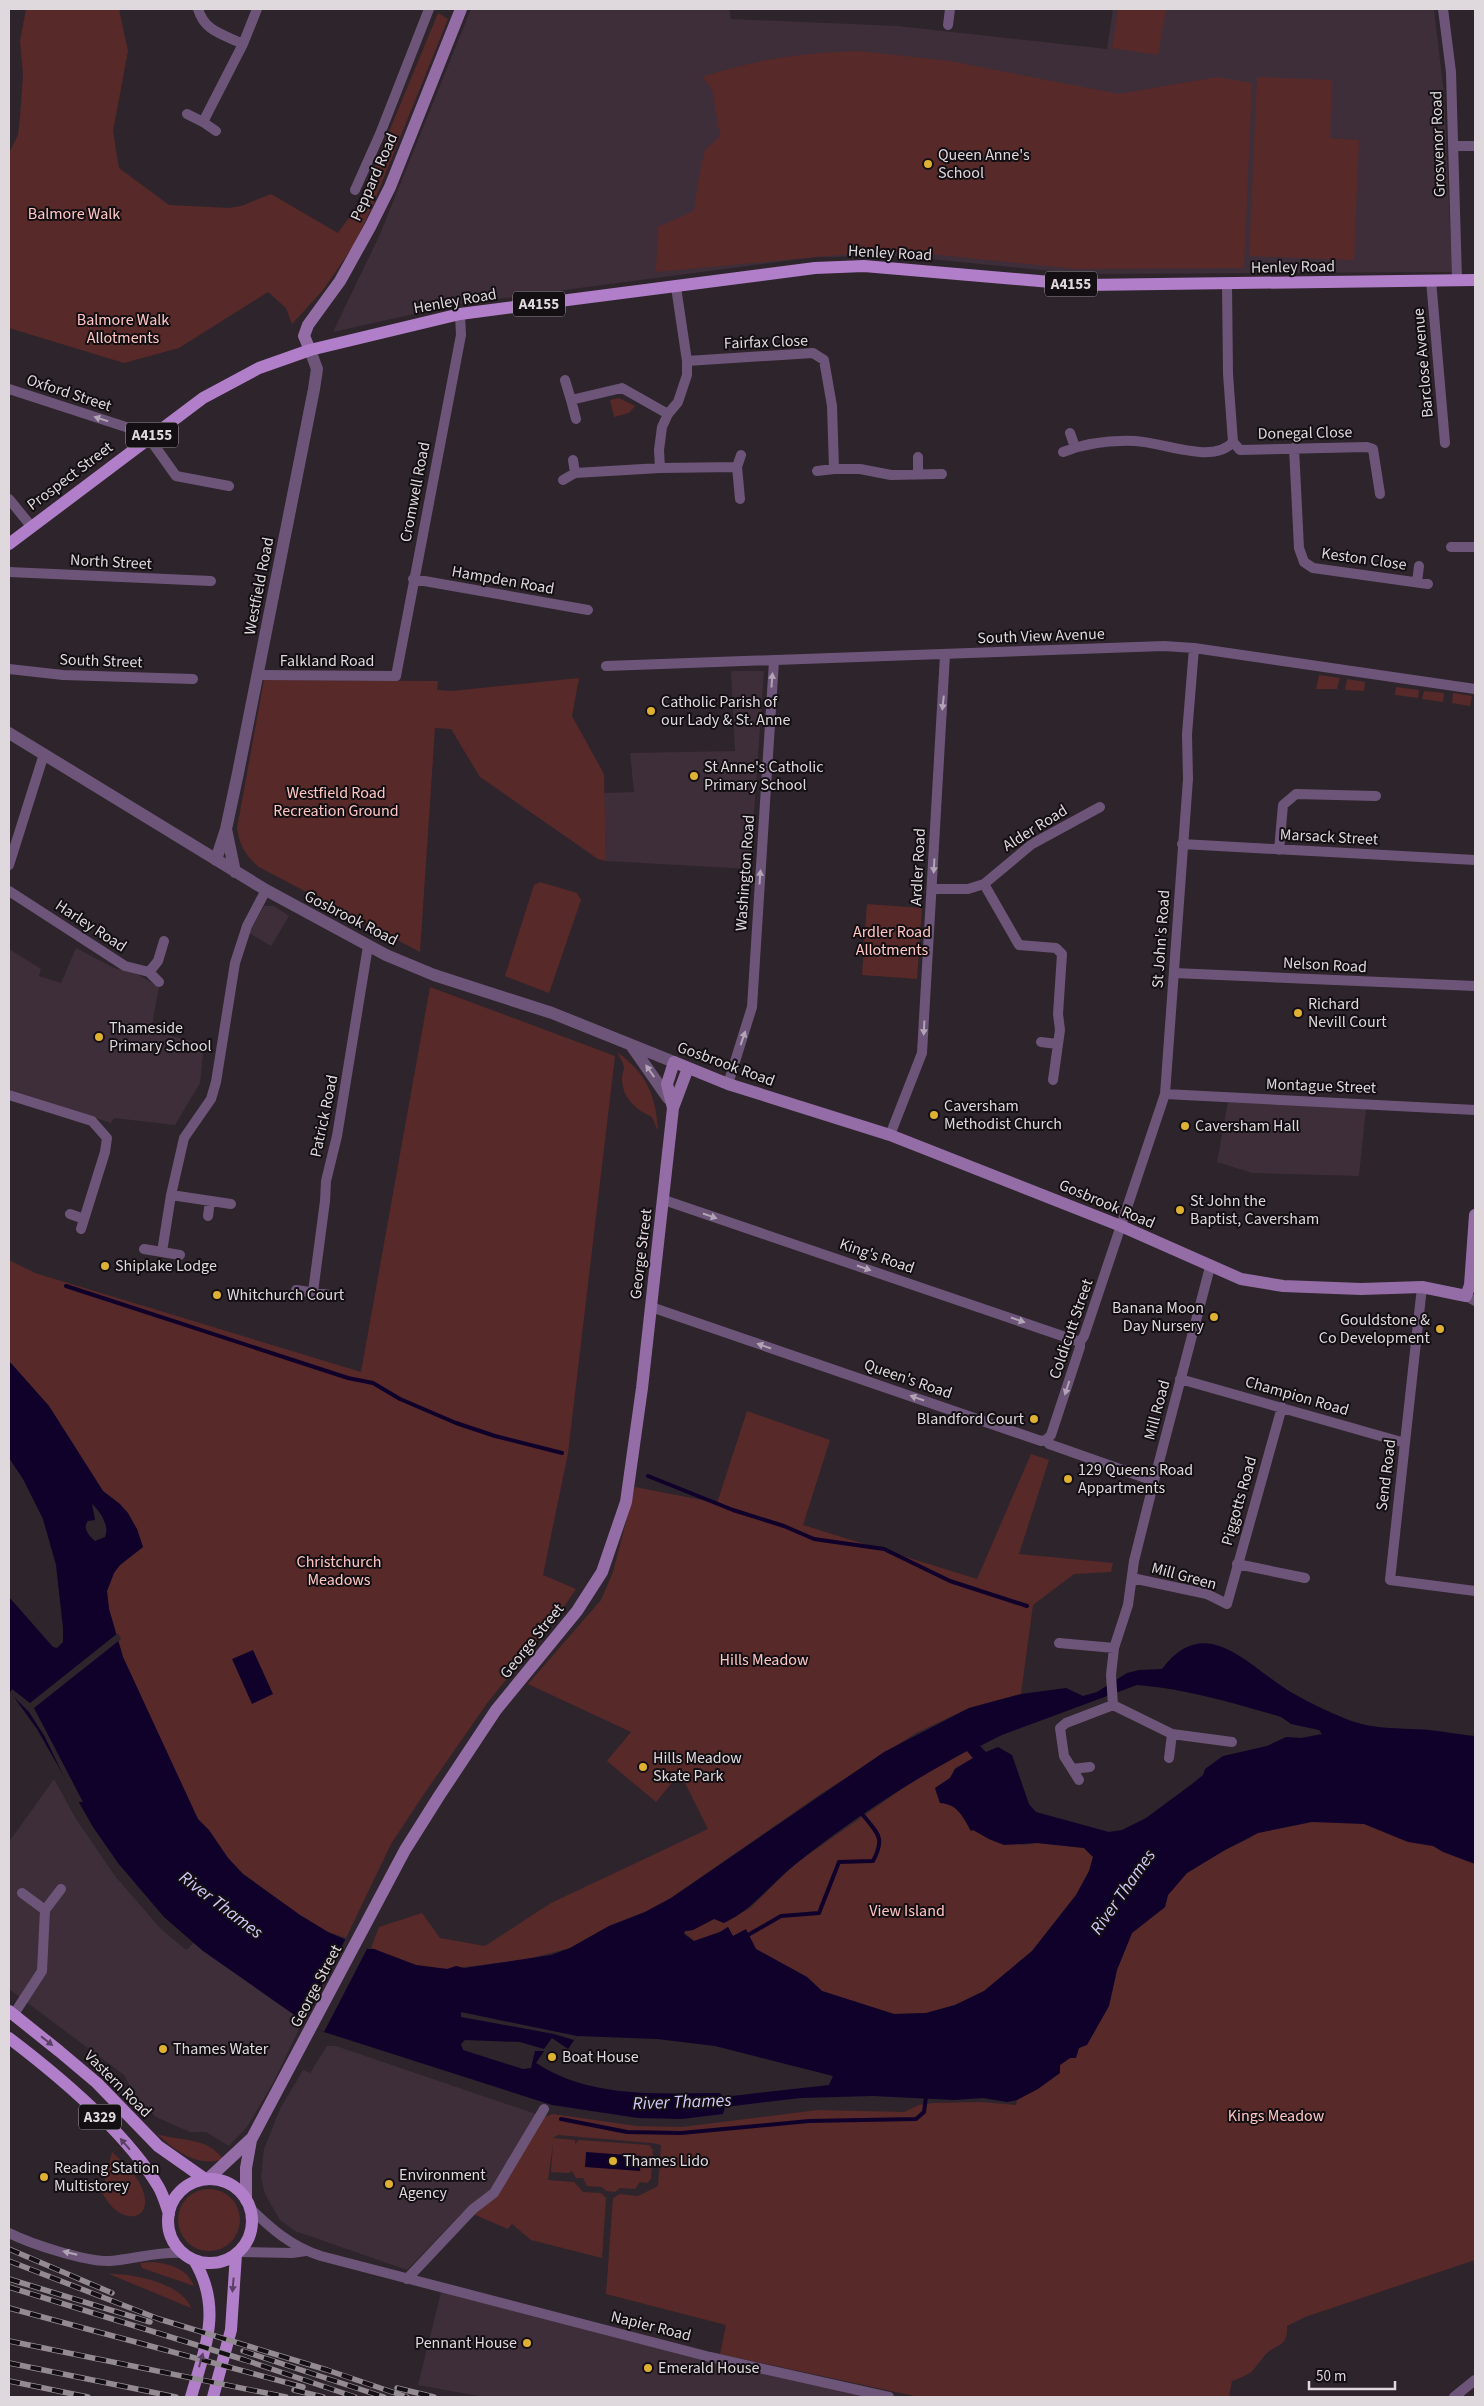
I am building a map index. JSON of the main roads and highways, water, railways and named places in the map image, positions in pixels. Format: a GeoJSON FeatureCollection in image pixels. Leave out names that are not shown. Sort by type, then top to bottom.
{"type":"FeatureCollection","features":[{"type":"Feature","properties":{"kind":"main road","name":"Peppard Road"},"geometry":{"type":"LineString","coordinates":[[310,350],[304,336],[308,324],[340,281],[358,251],[386,194],[461,9]]}},
{"type":"Feature","properties":{"kind":"main road","name":"Henley Road"},"geometry":{"type":"LineString","coordinates":[[310,350],[460,314],[815,268],[864,266],[1085,285],[1475,280]]}},
{"type":"Feature","properties":{"kind":"main road","name":"Prospect Street"},"geometry":{"type":"LineString","coordinates":[[9,544],[203,398],[259,368],[310,350]]}},
{"type":"Feature","properties":{"kind":"main road","name":"Gosbrook Road"},"geometry":{"type":"LineString","coordinates":[[674,1062],[728,1084],[890,1135],[1121,1226],[1210,1267],[1241,1279],[1283,1286],[1361,1289],[1422,1287],[1470,1298]]}},
{"type":"Feature","properties":{"kind":"main road","name":"George Street"},"geometry":{"type":"LineString","coordinates":[[248,2203],[246,2168],[252,2138],[357,1944],[405,1850],[496,1710],[577,1610],[602,1572],[626,1502],[664,1200],[671,1103],[667,1084],[674,1062]]}},
{"type":"Feature","properties":{"kind":"main road","name":"George Street"},"geometry":{"type":"LineString","coordinates":[[671,1103],[688,1068]]}},
{"type":"Feature","properties":{"kind":"main road"},"geometry":{"type":"LineString","coordinates":[[1470,1298],[1475,1215]]}},
{"type":"Feature","properties":{"kind":"main road","name":"Vastern Road"},"geometry":{"type":"LineString","coordinates":[[11,2013],[97,2083],[158,2146],[207,2179]]}},
{"type":"Feature","properties":{"kind":"main road","name":"A329"},"geometry":{"type":"LineString","coordinates":[[9,2038],[57,2076],[111,2128],[158,2187],[169,2214]]}},
{"type":"Feature","properties":{"kind":"main road","name":"George Street"},"geometry":{"type":"LineString","coordinates":[[207,2179],[252,2138]]}},
{"type":"Feature","properties":{"kind":"main road"},"geometry":{"type":"LineString","coordinates":[[189,2256],[211,2262],[223,2261],[237,2253],[250,2233],[252,2216],[248,2203],[234,2186],[221,2180],[207,2179],[190,2184],[179,2193],[172,2203],[169,2214],[169,2229],[173,2241],[189,2256],[203,2274],[211,2306],[208,2336],[191,2397]]}},
{"type":"Feature","properties":{"kind":"main road"},"geometry":{"type":"LineString","coordinates":[[213,2397],[231,2330],[237,2253]]}},
{"type":"Feature","properties":{"kind":"water","name":"River Thames"},"geometry":{"type":"Polygon","coordinates":[[[9,1361],[49,1406],[103,1491],[120,1504],[128,1513],[137,1529],[143,1547],[120,1565],[114,1573],[107,1591],[109,1609],[123,1657],[198,1819],[209,1830],[228,1858],[243,1874],[300,1915],[328,1932],[367,1949],[374,1949],[416,1965],[447,1969],[456,1966],[464,1968],[551,1955],[570,1948],[609,1926],[645,1912],[671,1898],[884,1752],[969,1708],[1021,1694],[1066,1688],[1083,1696],[1097,1692],[1127,1673],[1139,1670],[1162,1669],[1177,1653],[1193,1645],[1208,1643],[1223,1647],[1238,1655],[1298,1696],[1355,1722],[1375,1727],[1427,1730],[1475,1736],[1475,1864],[1443,1852],[1433,1846],[1408,1842],[1364,1824],[1312,1822],[1258,1833],[1225,1850],[1187,1873],[1168,1895],[1165,1907],[1132,1933],[1117,1970],[1109,2006],[1087,2045],[1079,2048],[1076,2058],[1070,2058],[1060,2065],[1060,2073],[1038,2089],[1017,2100],[1007,2102],[983,2098],[954,2100],[873,2096],[800,2098],[725,2107],[723,2114],[682,2119],[638,2118],[552,2105],[324,2032],[303,2021],[203,1951],[164,1917],[118,1863],[93,1827],[37,1729],[9,1690],[9,1597],[53,1647],[57,1648],[63,1642],[63,1628],[56,1565],[43,1519],[23,1479],[9,1458],[9,1361]],[[92,1504],[95,1520],[88,1521],[86,1529],[95,1541],[105,1537],[106,1528],[101,1515],[92,1504]],[[1137,1685],[1002,1735],[980,1746],[986,1752],[998,1747],[1012,1755],[1029,1804],[1036,1812],[1109,1832],[1122,1830],[1146,1818],[1192,1784],[1203,1775],[1205,1769],[1223,1756],[1267,1746],[1286,1737],[1301,1738],[1322,1734],[1319,1730],[1291,1724],[1281,1717],[1228,1702],[1192,1693],[1137,1685]],[[967,1751],[879,1803],[837,1832],[797,1863],[753,1904],[734,1918],[724,1923],[714,1919],[693,1930],[685,1931],[684,1934],[694,1941],[720,1932],[728,1927],[733,1936],[746,1929],[756,1949],[807,1977],[822,1991],[894,2014],[926,2013],[955,2005],[984,1991],[1032,1951],[1076,1895],[1089,1871],[1093,1857],[1084,1848],[1037,1843],[1004,1845],[973,1830],[971,1831],[956,1809],[940,1803],[935,1788],[950,1778],[955,1769],[973,1758],[967,1751]],[[577,2036],[568,2049],[552,2038],[544,2049],[520,2042],[465,2040],[461,2044],[463,2050],[523,2069],[531,2068],[535,2051],[544,2051],[536,2063],[557,2075],[579,2083],[625,2092],[720,2093],[723,2097],[829,2085],[833,2076],[715,2046],[657,2039],[577,2036]]]}},
{"type":"Feature","properties":{"kind":"water"},"geometry":{"type":"Polygon","coordinates":[[[253,1650],[273,1694],[252,1704],[232,1659],[253,1650]]]}},
{"type":"Feature","properties":{"kind":"water","name":"Thames Lido"},"geometry":{"type":"Polygon","coordinates":[[[586,2152],[641,2156],[640,2171],[585,2167],[586,2152]]]}},
{"type":"Feature","properties":{"kind":"waterway"},"geometry":{"type":"LineString","coordinates":[[66,1286],[348,1378],[373,1383],[400,1399],[456,1423],[495,1436],[562,1453]]}},
{"type":"Feature","properties":{"kind":"waterway"},"geometry":{"type":"LineString","coordinates":[[648,1476],[733,1510],[784,1526],[814,1539],[884,1549],[950,1581],[1027,1606]]}},
{"type":"Feature","properties":{"kind":"waterway"},"geometry":{"type":"LineString","coordinates":[[748,1935],[781,1916],[819,1913],[839,1862],[873,1861],[879,1847],[878,1837],[873,1827],[863,1815]]}},
{"type":"Feature","properties":{"kind":"waterway"},"geometry":{"type":"LineString","coordinates":[[561,2119],[627,2132],[681,2133],[809,2121],[916,2119],[924,2112],[926,2097]]}},
{"type":"Feature","properties":{"kind":"railway"},"geometry":{"type":"LineString","coordinates":[[9,2249],[112,2293]]}},
{"type":"Feature","properties":{"kind":"railway"},"geometry":{"type":"LineString","coordinates":[[9,2261],[159,2319],[327,2370],[407,2397]]}},
{"type":"Feature","properties":{"kind":"railway"},"geometry":{"type":"LineString","coordinates":[[9,2279],[150,2322]]}},
{"type":"Feature","properties":{"kind":"railway"},"geometry":{"type":"LineString","coordinates":[[9,2287],[245,2360],[355,2397]]}},
{"type":"Feature","properties":{"kind":"railway"},"geometry":{"type":"LineString","coordinates":[[9,2308],[303,2387]]}},
{"type":"Feature","properties":{"kind":"railway"},"geometry":{"type":"LineString","coordinates":[[9,2341],[286,2397]]}},
{"type":"Feature","properties":{"kind":"railway"},"geometry":{"type":"LineString","coordinates":[[243,2351],[384,2397]]}},
{"type":"Feature","properties":{"kind":"railway"},"geometry":{"type":"LineString","coordinates":[[9,2363],[176,2397]]}},
{"type":"Feature","properties":{"kind":"railway"},"geometry":{"type":"LineString","coordinates":[[9,2381],[88,2397]]}},
{"type":"Feature","properties":{"kind":"railway"},"geometry":{"type":"LineString","coordinates":[[397,2388],[434,2397]]}},
{"type":"Feature","properties":{"kind":"railway"},"geometry":{"type":"LineString","coordinates":[[294,2390],[323,2397]]}},
{"type":"Feature","properties":{"kind":"place","name":"Queen Anne's School"},"geometry":{"type":"Point","coordinates":[928,164]}},
{"type":"Feature","properties":{"kind":"place","name":"Catholic Parish of our Lady & St. Anne"},"geometry":{"type":"Point","coordinates":[651,711]}},
{"type":"Feature","properties":{"kind":"place","name":"St Anne's Catholic Primary School"},"geometry":{"type":"Point","coordinates":[694,776]}},
{"type":"Feature","properties":{"kind":"place","name":"Richard Nevill Court"},"geometry":{"type":"Point","coordinates":[1298,1013]}},
{"type":"Feature","properties":{"kind":"place","name":"Thameside Primary School"},"geometry":{"type":"Point","coordinates":[99,1037]}},
{"type":"Feature","properties":{"kind":"place","name":"Caversham Methodist Church"},"geometry":{"type":"Point","coordinates":[934,1115]}},
{"type":"Feature","properties":{"kind":"place","name":"Caversham Hall"},"geometry":{"type":"Point","coordinates":[1185,1126]}},
{"type":"Feature","properties":{"kind":"place","name":"St John the Baptist, Caversham"},"geometry":{"type":"Point","coordinates":[1180,1210]}},
{"type":"Feature","properties":{"kind":"place","name":"Shiplake Lodge"},"geometry":{"type":"Point","coordinates":[105,1266]}},
{"type":"Feature","properties":{"kind":"place","name":"Whitchurch Court"},"geometry":{"type":"Point","coordinates":[217,1295]}},
{"type":"Feature","properties":{"kind":"place","name":"Banana Moon Day Nursery"},"geometry":{"type":"Point","coordinates":[1214,1317]}},
{"type":"Feature","properties":{"kind":"place","name":"Gouldstone & Co Development"},"geometry":{"type":"Point","coordinates":[1440,1329]}},
{"type":"Feature","properties":{"kind":"place","name":"Blandford Court"},"geometry":{"type":"Point","coordinates":[1034,1419]}},
{"type":"Feature","properties":{"kind":"place","name":"129 Queens Road Appartments"},"geometry":{"type":"Point","coordinates":[1068,1479]}},
{"type":"Feature","properties":{"kind":"place","name":"Hills Meadow Skate Park"},"geometry":{"type":"Point","coordinates":[643,1767]}},
{"type":"Feature","properties":{"kind":"place","name":"Thames Water"},"geometry":{"type":"Point","coordinates":[163,2049]}},
{"type":"Feature","properties":{"kind":"place","name":"Boat House"},"geometry":{"type":"Point","coordinates":[552,2057]}},
{"type":"Feature","properties":{"kind":"place","name":"Thames Lido"},"geometry":{"type":"Point","coordinates":[613,2161]}},
{"type":"Feature","properties":{"kind":"place","name":"Reading Station Multistorey"},"geometry":{"type":"Point","coordinates":[44,2177]}},
{"type":"Feature","properties":{"kind":"place","name":"Environment Agency"},"geometry":{"type":"Point","coordinates":[389,2184]}},
{"type":"Feature","properties":{"kind":"place","name":"Pennant House"},"geometry":{"type":"Point","coordinates":[527,2343]}},
{"type":"Feature","properties":{"kind":"place","name":"Emerald House"},"geometry":{"type":"Point","coordinates":[648,2368]}},
{"type":"Feature","properties":{"kind":"park label","name":"Balmore Walk"},"geometry":{"type":"Point","coordinates":[74,214]}},
{"type":"Feature","properties":{"kind":"park label","name":"Balmore Walk Allotments"},"geometry":{"type":"Point","coordinates":[123,329]}},
{"type":"Feature","properties":{"kind":"park label","name":"Westfield Road Recreation Ground"},"geometry":{"type":"Point","coordinates":[336,802]}},
{"type":"Feature","properties":{"kind":"park label","name":"Ardler Road Allotments"},"geometry":{"type":"Point","coordinates":[892,941]}},
{"type":"Feature","properties":{"kind":"park label","name":"Christchurch Meadows"},"geometry":{"type":"Point","coordinates":[339,1571]}},
{"type":"Feature","properties":{"kind":"park label","name":"Hills Meadow"},"geometry":{"type":"Point","coordinates":[764,1660]}},
{"type":"Feature","properties":{"kind":"park label","name":"View Island"},"geometry":{"type":"Point","coordinates":[907,1911]}},
{"type":"Feature","properties":{"kind":"park label","name":"Kings Meadow"},"geometry":{"type":"Point","coordinates":[1276,2116]}}]}
